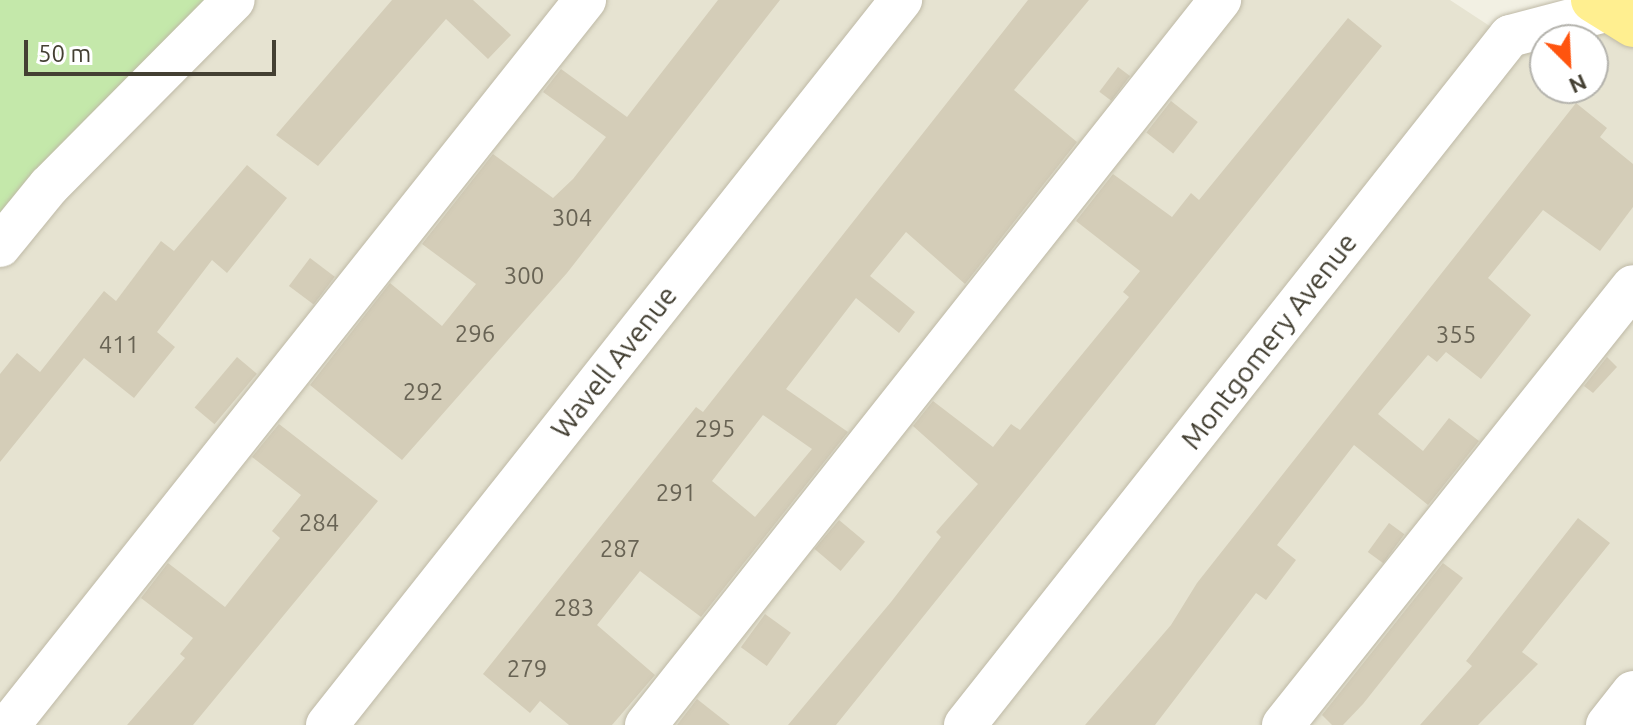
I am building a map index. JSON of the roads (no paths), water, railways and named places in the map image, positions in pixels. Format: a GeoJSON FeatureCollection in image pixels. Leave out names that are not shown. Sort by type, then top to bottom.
{"type":"FeatureCollection","features":[{"type":"Feature","properties":{"kind":"street"},"geometry":{"type":"LineString","coordinates":[[0,246],[49,186],[234,0]]}},
{"type":"Feature","properties":{"kind":"street"},"geometry":{"type":"LineString","coordinates":[[9,725],[585,0]]}},
{"type":"Feature","properties":{"kind":"street","name":"Wavell Avenue"},"geometry":{"type":"LineString","coordinates":[[327,725],[901,0]]}},
{"type":"Feature","properties":{"kind":"street"},"geometry":{"type":"LineString","coordinates":[[646,725],[1220,0]]}},
{"type":"Feature","properties":{"kind":"street","name":"Montgomery Avenue"},"geometry":{"type":"LineString","coordinates":[[965,725],[1510,36],[1612,12]]}},
{"type":"Feature","properties":{"kind":"street"},"geometry":{"type":"LineString","coordinates":[[1283,725],[1633,286]]}},
{"type":"Feature","properties":{"kind":"street"},"geometry":{"type":"LineString","coordinates":[[1607,725],[1633,692]]}}]}
